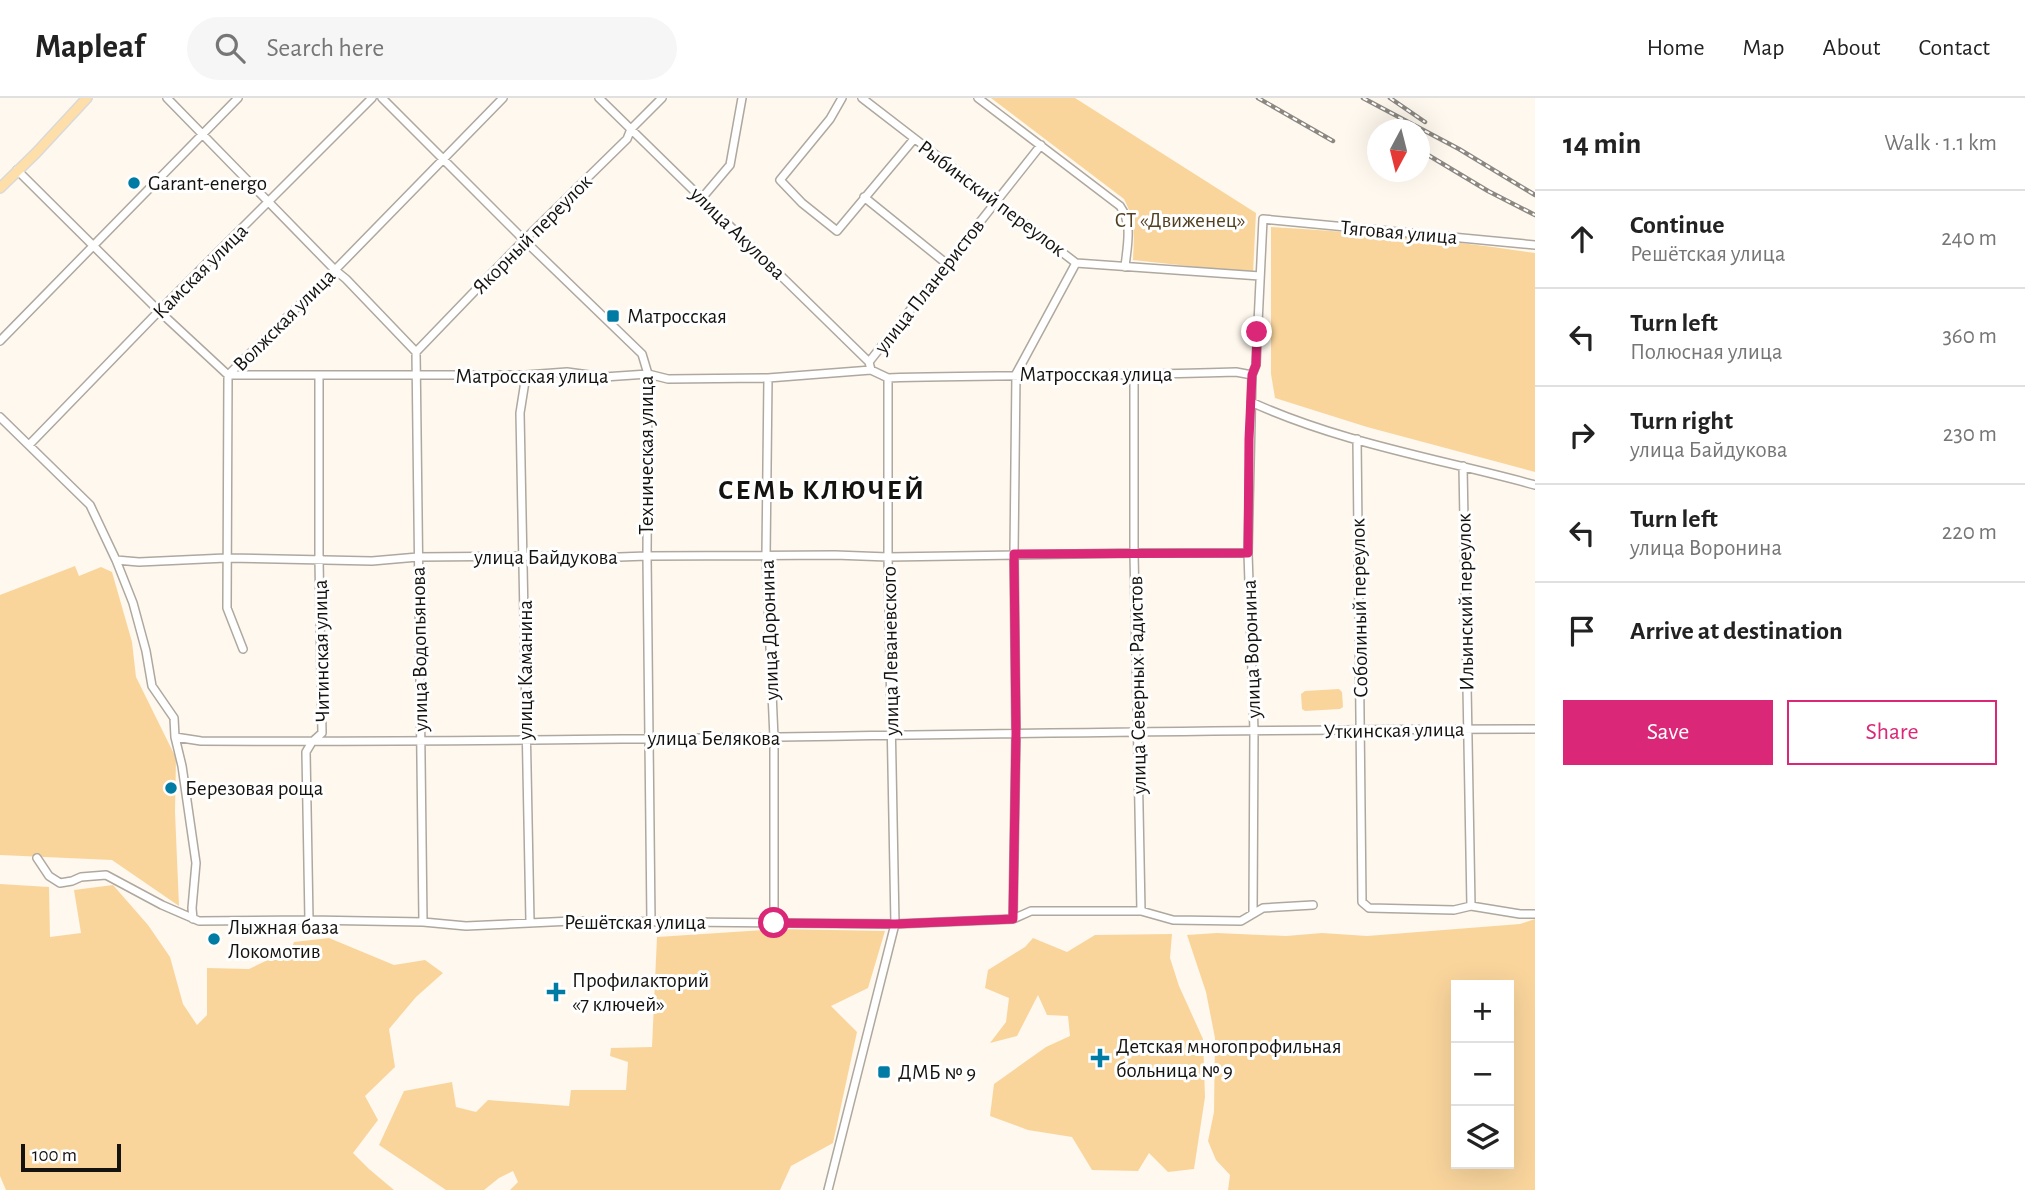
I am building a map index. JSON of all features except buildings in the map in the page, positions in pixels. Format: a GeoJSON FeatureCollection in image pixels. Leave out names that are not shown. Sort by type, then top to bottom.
{"type":"FeatureCollection","features":[{"type":"Feature","properties":{"kind":"main road"},"geometry":{"type":"LineString","coordinates":[[0,188],[87,98]]}},
{"type":"Feature","properties":{"kind":"street"},"geometry":{"type":"LineString","coordinates":[[167,98],[416,352],[418,375]]}},
{"type":"Feature","properties":{"kind":"street"},"geometry":{"type":"LineString","coordinates":[[0,341],[238,98]]}},
{"type":"Feature","properties":{"kind":"street","name":"Камская улица"},"geometry":{"type":"LineString","coordinates":[[29,445],[372,98]]}},
{"type":"Feature","properties":{"kind":"street","name":"Техническая улица"},"geometry":{"type":"LineString","coordinates":[[382,98],[642,354],[648,374],[651,922]]}},
{"type":"Feature","properties":{"kind":"street","name":"Волжская улица"},"geometry":{"type":"LineString","coordinates":[[243,649],[227,608],[228,374],[503,98]]}},
{"type":"Feature","properties":{"kind":"street","name":"улица Акулова"},"geometry":{"type":"LineString","coordinates":[[599,98],[870,366]]}},
{"type":"Feature","properties":{"kind":"street","name":"Якорный переулок"},"geometry":{"type":"LineString","coordinates":[[416,352],[627,139],[631,129],[662,98]]}},
{"type":"Feature","properties":{"kind":"street"},"geometry":{"type":"LineString","coordinates":[[702,198],[730,165],[742,98]]}},
{"type":"Feature","properties":{"kind":"street"},"geometry":{"type":"LineString","coordinates":[[842,98],[830,118],[779,180],[837,231],[914,139]]}},
{"type":"Feature","properties":{"kind":"street","name":"Рыбинский переулок"},"geometry":{"type":"LineString","coordinates":[[862,98],[1076,262],[1259,276]]}},
{"type":"Feature","properties":{"kind":"street"},"geometry":{"type":"LineString","coordinates":[[978,98],[1120,206],[1127,215],[1125,267]]}},
{"type":"Feature","properties":{"kind":"street","name":"улица Планеристов"},"geometry":{"type":"LineString","coordinates":[[870,366],[1041,145]]}},
{"type":"Feature","properties":{"kind":"street"},"geometry":{"type":"LineString","coordinates":[[17,170],[159,311],[228,374]]}},
{"type":"Feature","properties":{"kind":"street"},"geometry":{"type":"LineString","coordinates":[[864,197],[947,264]]}},
{"type":"Feature","properties":{"kind":"street","name":"Тяговая улица"},"geometry":{"type":"LineString","coordinates":[[1262,219],[1535,245]]}},
{"type":"Feature","properties":{"kind":"street","name":"улица Воронина"},"geometry":{"type":"LineString","coordinates":[[1253,912],[1254,731],[1248,553],[1252,375],[1256,365],[1262,219]]}},
{"type":"Feature","properties":{"kind":"street"},"geometry":{"type":"LineString","coordinates":[[1429,245],[1431,234]]}},
{"type":"Feature","properties":{"kind":"street"},"geometry":{"type":"LineString","coordinates":[[1013,919],[1016,374],[1076,262]]}},
{"type":"Feature","properties":{"kind":"street","name":"Матросская улица"},"geometry":{"type":"LineString","coordinates":[[228,374],[526,375],[567,372],[604,377],[648,374],[668,379],[768,378],[870,366],[888,378],[1236,372],[1252,375]]}},
{"type":"Feature","properties":{"kind":"street","name":"улица Водопьянова"},"geometry":{"type":"LineString","coordinates":[[418,375],[423,922]]}},
{"type":"Feature","properties":{"kind":"street","name":"улица Каманина"},"geometry":{"type":"LineString","coordinates":[[526,375],[520,413],[530,922]]}},
{"type":"Feature","properties":{"kind":"street","name":"улица Северных Радистов"},"geometry":{"type":"LineString","coordinates":[[1134,375],[1134,553],[1142,911]]}},
{"type":"Feature","properties":{"kind":"street","name":"Читинская улица"},"geometry":{"type":"LineString","coordinates":[[309,920],[306,752],[322,733],[319,376]]}},
{"type":"Feature","properties":{"kind":"street","name":"улица Доронина"},"geometry":{"type":"LineString","coordinates":[[768,378],[766,556],[774,738],[774,923]]}},
{"type":"Feature","properties":{"kind":"street","name":"улица Леваневского"},"geometry":{"type":"LineString","coordinates":[[828,1190],[895,924],[888,557],[888,378]]}},
{"type":"Feature","properties":{"kind":"street"},"geometry":{"type":"LineString","coordinates":[[1251,401],[1287,418],[1357,439],[1535,485]]}},
{"type":"Feature","properties":{"kind":"street"},"geometry":{"type":"LineString","coordinates":[[0,417],[90,505],[133,603],[152,686],[174,718],[195,863],[193,919]]}},
{"type":"Feature","properties":{"kind":"street","name":"Соболиный переулок"},"geometry":{"type":"LineString","coordinates":[[1357,439],[1362,902],[1369,908],[1454,910],[1471,906]]}},
{"type":"Feature","properties":{"kind":"street","name":"Ильинский переулок"},"geometry":{"type":"LineString","coordinates":[[1463,466],[1471,906]]}},
{"type":"Feature","properties":{"kind":"street","name":"улица Байдукова"},"geometry":{"type":"LineString","coordinates":[[116,560],[139,562],[226,558],[372,561],[418,557],[524,556],[888,557],[1248,553]]}},
{"type":"Feature","properties":{"kind":"street","name":"Уткинская улица"},"geometry":{"type":"LineString","coordinates":[[1254,731],[1535,729]]}},
{"type":"Feature","properties":{"kind":"street","name":"улица Белякова"},"geometry":{"type":"LineString","coordinates":[[175,737],[201,741],[526,741],[1254,731]]}},
{"type":"Feature","properties":{"kind":"street","name":"Решётская улица"},"geometry":{"type":"LineString","coordinates":[[37,858],[49,876],[60,883],[81,877],[106,875],[199,921],[423,922],[466,926],[530,922],[895,924],[1013,919],[1031,911],[1142,911],[1173,920],[1241,921],[1263,908],[1313,905]]}},
{"type":"Feature","properties":{"kind":"street"},"geometry":{"type":"LineString","coordinates":[[1471,906],[1535,914]]}},
{"type":"Feature","properties":{"kind":"green space","name":"СТ «Движенец»"},"geometry":{"type":"Polygon","coordinates":[[[991,98],[1075,98],[1256,213],[1253,273],[1133,260],[1132,222],[1124,199],[991,98]]]}},
{"type":"Feature","properties":{"kind":"green space"},"geometry":{"type":"Polygon","coordinates":[[[1271,227],[1403,237],[1535,253],[1535,472],[1367,427],[1275,398],[1271,374],[1271,227]]]}},
{"type":"Feature","properties":{"kind":"green space"},"geometry":{"type":"Polygon","coordinates":[[[75,566],[79,576],[101,567],[112,572],[132,642],[136,677],[176,758],[179,906],[112,860],[0,855],[0,595],[75,566]]]}},
{"type":"Feature","properties":{"kind":"green space"},"geometry":{"type":"Polygon","coordinates":[[[1339,689],[1342,692],[1343,707],[1340,709],[1302,709],[1301,694],[1305,691],[1339,689]]]}},
{"type":"Feature","properties":{"kind":"green space"},"geometry":{"type":"Polygon","coordinates":[[[0,884],[49,887],[50,937],[81,933],[74,890],[113,885],[148,925],[170,957],[183,1004],[197,1025],[207,1015],[207,968],[249,969],[272,958],[287,960],[294,942],[329,938],[394,965],[425,960],[443,973],[416,997],[389,1029],[395,1067],[365,1096],[378,1120],[353,1153],[394,1190],[6,1190],[0,1176],[0,884]]]}},
{"type":"Feature","properties":{"kind":"green space"},"geometry":{"type":"Polygon","coordinates":[[[1535,919],[1535,1190],[1228,1190],[1230,1175],[1216,1160],[1208,1141],[1214,1112],[1215,1038],[1206,992],[1187,935],[1217,933],[1286,936],[1322,933],[1367,936],[1520,924],[1535,919]]]}},
{"type":"Feature","properties":{"kind":"green space"},"geometry":{"type":"Polygon","coordinates":[[[779,929],[885,931],[868,988],[831,1006],[857,1032],[833,1143],[791,1166],[780,1190],[510,1190],[518,1182],[513,1171],[484,1190],[446,1190],[379,1145],[404,1091],[452,1082],[456,1107],[476,1112],[488,1100],[569,1106],[571,1090],[626,1090],[628,1062],[610,1056],[611,1048],[652,1047],[657,937],[779,929]]]}},
{"type":"Feature","properties":{"kind":"green space"},"geometry":{"type":"Polygon","coordinates":[[[1172,934],[1170,958],[1179,986],[1203,1039],[1205,1097],[1194,1169],[1168,1172],[1149,1153],[1138,1171],[1092,1170],[1072,1137],[1028,1130],[990,1116],[994,1084],[1046,1047],[1070,1036],[1068,1016],[1047,1015],[1038,995],[1017,1036],[990,1043],[1006,1022],[1009,998],[985,988],[988,970],[1025,947],[1033,938],[1067,952],[1095,935],[1172,934]]]}},
{"type":"Feature","properties":{"kind":"railway"},"geometry":{"type":"LineString","coordinates":[[1258,98],[1333,141]]}},
{"type":"Feature","properties":{"kind":"railway"},"geometry":{"type":"LineString","coordinates":[[1363,98],[1459,149],[1535,195]]}},
{"type":"Feature","properties":{"kind":"railway"},"geometry":{"type":"LineString","coordinates":[[1390,98],[1421,119]]}},
{"type":"Feature","properties":{"kind":"railway"},"geometry":{"type":"LineString","coordinates":[[1430,156],[1535,215]]}},
{"type":"Feature","properties":{"kind":"place","name":"Garant-energo"},"geometry":{"type":"Point","coordinates":[134,183]}},
{"type":"Feature","properties":{"kind":"place","name":"Матросская"},"geometry":{"type":"Point","coordinates":[613,316]}},
{"type":"Feature","properties":{"kind":"place","name":"Березовая роща"},"geometry":{"type":"Point","coordinates":[171,788]}},
{"type":"Feature","properties":{"kind":"place","name":"Лыжная база Локомотив"},"geometry":{"type":"Point","coordinates":[214,939]}},
{"type":"Feature","properties":{"kind":"place","name":"Профилакторий «7 ключей»"},"geometry":{"type":"Point","coordinates":[556,992]}},
{"type":"Feature","properties":{"kind":"place","name":"Детская многопрофильная больница № 9"},"geometry":{"type":"Point","coordinates":[1100,1058]}},
{"type":"Feature","properties":{"kind":"place","name":"ДМБ № 9"},"geometry":{"type":"Point","coordinates":[884,1072]}},
{"type":"Feature","properties":{"kind":"district","name":"СЕМЬ КЛЮЧЕЙ"},"geometry":{"type":"Point","coordinates":[822,489]}},
{"type":"Feature","properties":{"kind":"route"},"geometry":{"type":"LineString","coordinates":[[774,923],[895,924],[1013,919],[1016,733],[1014,554],[1248,553],[1249,439],[1257,332]]}}]}
